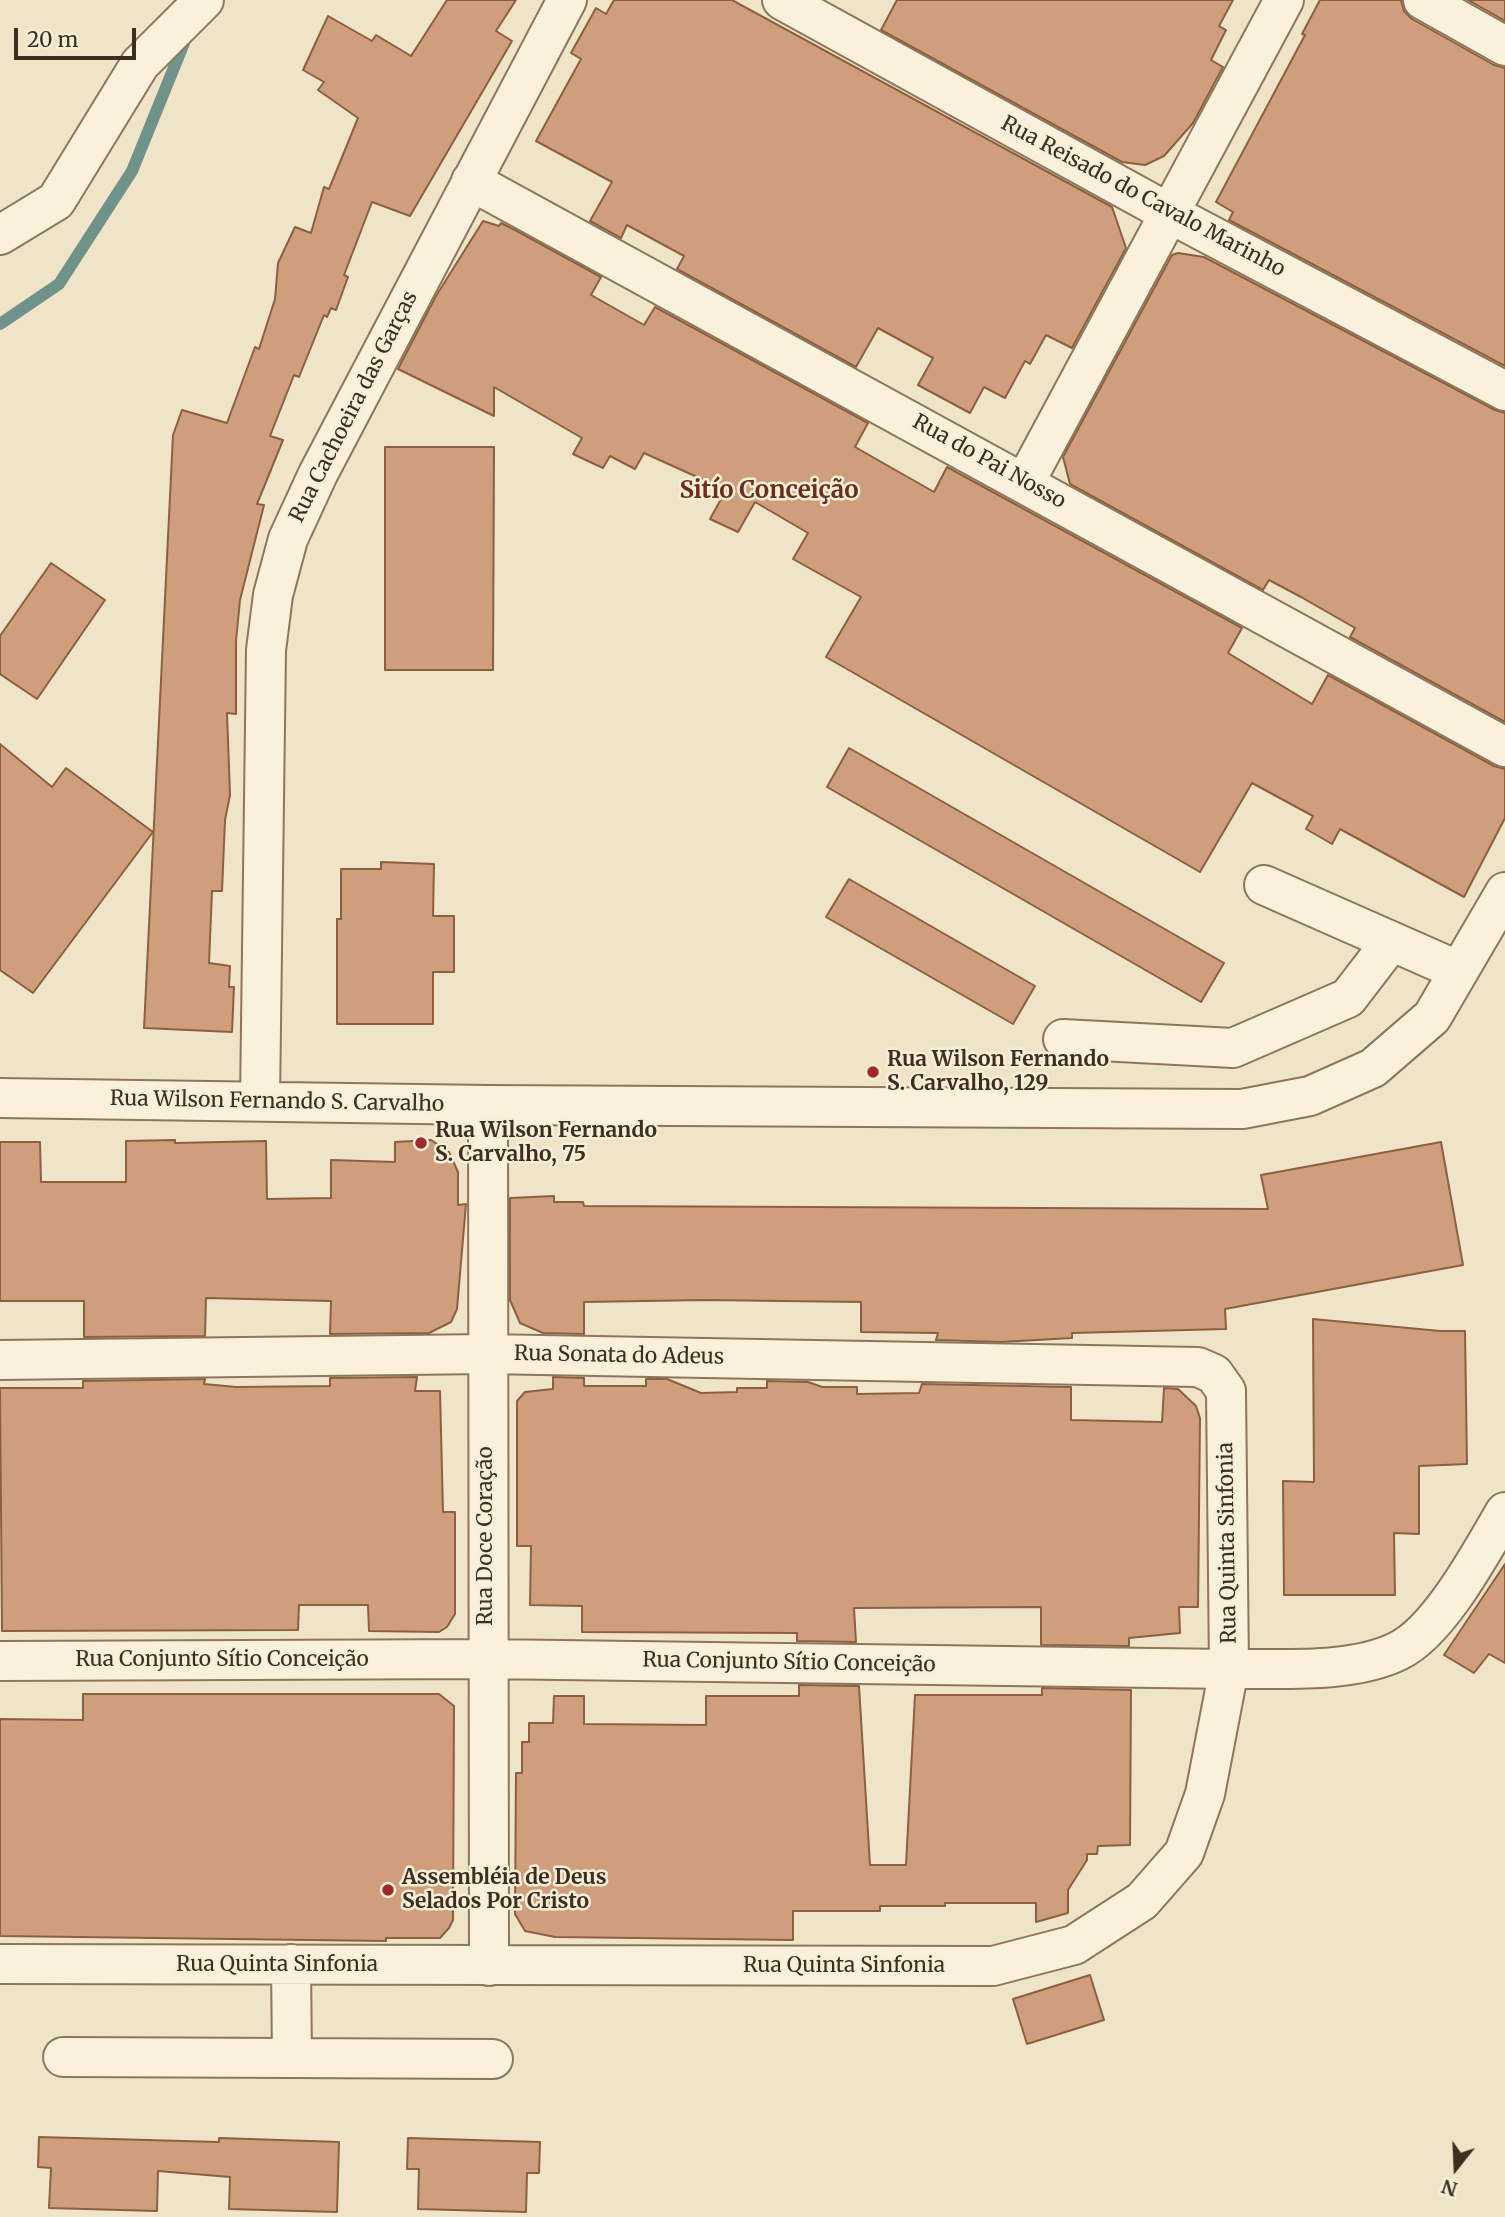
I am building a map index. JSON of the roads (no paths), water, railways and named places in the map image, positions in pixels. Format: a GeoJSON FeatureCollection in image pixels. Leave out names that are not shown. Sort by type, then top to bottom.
{"type":"FeatureCollection","features":[{"type":"Feature","properties":{"kind":"street"},"geometry":{"type":"LineString","coordinates":[[0,235],[56,201],[140,64],[197,10],[204,0]]}},
{"type":"Feature","properties":{"kind":"street","name":"Rua Cachoeira das Garças"},"geometry":{"type":"LineString","coordinates":[[260,1100],[266,650],[273,596],[288,539],[317,474],[567,0]]}},
{"type":"Feature","properties":{"kind":"street","name":"Rua Reisado do Cavalo Marinho"},"geometry":{"type":"LineString","coordinates":[[782,0],[1167,212],[1505,391]]}},
{"type":"Feature","properties":{"kind":"street"},"geometry":{"type":"LineString","coordinates":[[1025,482],[1167,212],[1283,0]]}},
{"type":"Feature","properties":{"kind":"street"},"geometry":{"type":"LineString","coordinates":[[1423,0],[1505,46]]}},
{"type":"Feature","properties":{"kind":"street","name":"Rua do Pai Nosso"},"geometry":{"type":"LineString","coordinates":[[471,181],[1505,747]]}},
{"type":"Feature","properties":{"kind":"street"},"geometry":{"type":"LineString","coordinates":[[1264,885],[1459,971]]}},
{"type":"Feature","properties":{"kind":"street","name":"Rua Wilson Fernando S. Carvalho"},"geometry":{"type":"LineString","coordinates":[[0,1098],[488,1105],[1242,1110],[1310,1096],[1373,1068],[1432,1017],[1505,892]]}},
{"type":"Feature","properties":{"kind":"street"},"geometry":{"type":"LineString","coordinates":[[1063,1039],[1233,1048],[1348,998],[1391,942]]}},
{"type":"Feature","properties":{"kind":"street","name":"Rua Doce Coração"},"geometry":{"type":"LineString","coordinates":[[488,1105],[486,1659],[489,1966]]}},
{"type":"Feature","properties":{"kind":"street","name":"Rua Sonata do Adeus"},"geometry":{"type":"LineString","coordinates":[[0,1360],[486,1354],[1173,1365],[1198,1367],[1214,1374],[1226,1391]]}},
{"type":"Feature","properties":{"kind":"street","name":"Rua Quinta Sinfonia"},"geometry":{"type":"LineString","coordinates":[[0,1964],[993,1966],[1074,1945],[1142,1901],[1184,1853],[1205,1794],[1229,1669],[1226,1391]]}},
{"type":"Feature","properties":{"kind":"street","name":"Rua Conjunto Sítio Conceição"},"geometry":{"type":"LineString","coordinates":[[0,1661],[486,1659],[1312,1668],[1376,1660],[1401,1650],[1459,1590],[1505,1512]]}},
{"type":"Feature","properties":{"kind":"street"},"geometry":{"type":"LineString","coordinates":[[290,1964],[292,2058]]}},
{"type":"Feature","properties":{"kind":"street"},"geometry":{"type":"LineString","coordinates":[[62,2057],[493,2059]]}},
{"type":"Feature","properties":{"kind":"waterway"},"geometry":{"type":"LineString","coordinates":[[0,324],[59,284],[132,171],[184,43]]}},
{"type":"Feature","properties":{"kind":"place","name":"Rua Wilson Fernando S. Carvalho, 129"},"geometry":{"type":"Point","coordinates":[873,1072]}},
{"type":"Feature","properties":{"kind":"place","name":"Rua Wilson Fernando S. Carvalho, 75"},"geometry":{"type":"Point","coordinates":[421,1143]}},
{"type":"Feature","properties":{"kind":"place","name":"Assembléia de Deus Selados Por Cristo"},"geometry":{"type":"Point","coordinates":[388,1890]}},
{"type":"Feature","properties":{"kind":"district","name":"Sitío Conceição"},"geometry":{"type":"Point","coordinates":[769,491]}}]}
